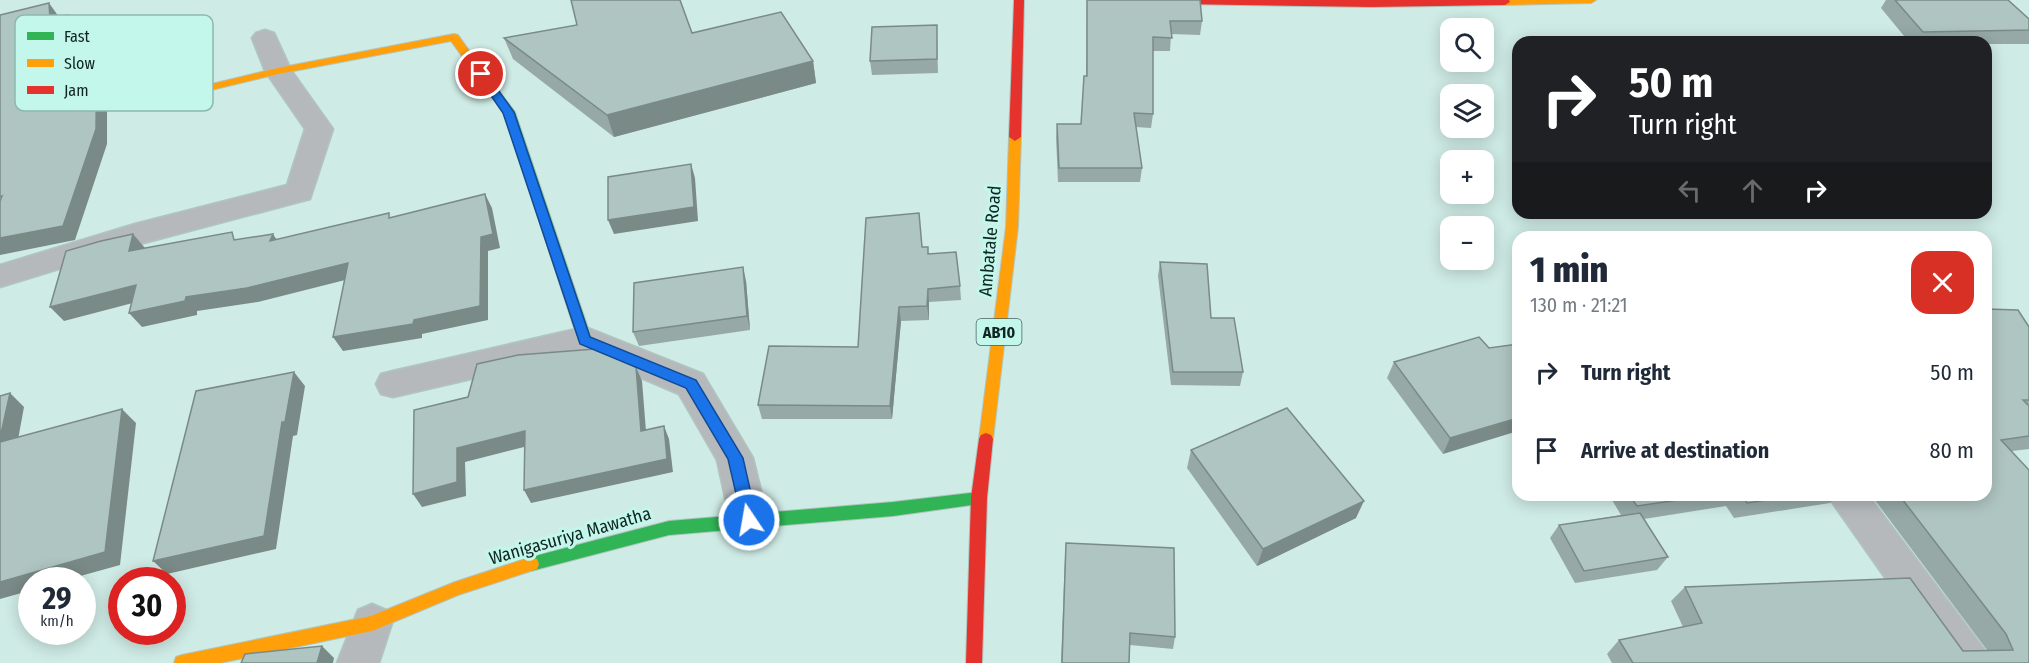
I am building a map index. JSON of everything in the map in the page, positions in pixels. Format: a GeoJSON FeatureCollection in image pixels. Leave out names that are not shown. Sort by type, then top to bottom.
{"type":"FeatureCollection","features":[{"type":"Feature","properties":{"kind":"street","name":"Ambatale Road"},"geometry":{"type":"LineString","coordinates":[[974,663],[979,498],[1012,227],[1019,0]]}},
{"type":"Feature","properties":{"kind":"street"},"geometry":{"type":"LineString","coordinates":[[1117,0],[1371,4],[1591,0]]}},
{"type":"Feature","properties":{"kind":"street"},"geometry":{"type":"LineString","coordinates":[[213,87],[278,71],[454,36],[508,112],[585,340]]}},
{"type":"Feature","properties":{"kind":"street"},"geometry":{"type":"LineString","coordinates":[[0,276],[135,235],[300,192],[319,129],[278,71],[265,38]]}},
{"type":"Feature","properties":{"kind":"street"},"geometry":{"type":"LineString","coordinates":[[393,384],[585,340],[691,384],[735,458],[749,520]]}},
{"type":"Feature","properties":{"kind":"street","name":"Wanigasuriya Mawatha"},"geometry":{"type":"LineString","coordinates":[[182,663],[372,623],[455,589],[535,562],[669,528],[892,509],[979,498]]}},
{"type":"Feature","properties":{"kind":"street"},"geometry":{"type":"LineString","coordinates":[[1850,501],[1969,663]]}},
{"type":"Feature","properties":{"kind":"street"},"geometry":{"type":"LineString","coordinates":[[357,663],[372,623]]}},
{"type":"Feature","properties":{"kind":"building"},"geometry":{"type":"Polygon","coordinates":[[[571,0],[680,0],[692,33],[781,12],[813,61],[607,115],[504,38],[577,25],[571,0]]]}},
{"type":"Feature","properties":{"kind":"building"},"geometry":{"type":"Polygon","coordinates":[[[1087,0],[1200,0],[1202,21],[1170,21],[1172,38],[1153,37],[1153,114],[1134,113],[1142,168],[1059,168],[1057,124],[1081,124],[1084,76],[1087,76],[1087,0]]]}},
{"type":"Feature","properties":{"kind":"building"},"geometry":{"type":"Polygon","coordinates":[[[1895,0],[2008,0],[2029,19],[2029,30],[1923,32],[1895,0]]]}},
{"type":"Feature","properties":{"kind":"building"},"geometry":{"type":"Polygon","coordinates":[[[49,3],[50,15],[15,15],[15,111],[96,111],[96,129],[63,226],[0,238],[2,196],[0,197],[0,15],[49,3]]]}},
{"type":"Feature","properties":{"kind":"building"},"geometry":{"type":"Polygon","coordinates":[[[937,25],[937,59],[870,61],[872,27],[937,25]]]}},
{"type":"Feature","properties":{"kind":"building"},"geometry":{"type":"Polygon","coordinates":[[[691,164],[694,207],[608,220],[608,177],[691,164]]]}},
{"type":"Feature","properties":{"kind":"building"},"geometry":{"type":"Polygon","coordinates":[[[485,194],[493,234],[481,237],[480,306],[414,320],[413,324],[333,337],[348,263],[247,288],[186,297],[185,301],[129,313],[136,285],[50,307],[66,251],[101,241],[133,234],[129,251],[232,232],[234,240],[273,234],[270,241],[389,213],[389,218],[485,194]]]}},
{"type":"Feature","properties":{"kind":"building"},"geometry":{"type":"Polygon","coordinates":[[[919,213],[922,247],[928,247],[928,254],[956,252],[960,286],[928,289],[927,306],[899,307],[890,406],[758,405],[769,346],[858,347],[866,218],[919,213]]]}},
{"type":"Feature","properties":{"kind":"building"},"geometry":{"type":"Polygon","coordinates":[[[1160,262],[1207,264],[1211,318],[1234,318],[1243,372],[1173,372],[1160,262]]]}},
{"type":"Feature","properties":{"kind":"building"},"geometry":{"type":"Polygon","coordinates":[[[743,267],[747,316],[633,332],[634,283],[743,267]]]}},
{"type":"Feature","properties":{"kind":"building"},"geometry":{"type":"Polygon","coordinates":[[[1992,309],[2018,310],[2029,327],[2029,400],[2023,400],[2029,406],[2029,436],[2001,440],[2029,470],[2029,663],[1633,663],[1619,640],[1702,623],[1685,587],[1910,578],[1963,651],[2013,650],[2006,634],[1904,501],[1992,501],[1992,309]]]}},
{"type":"Feature","properties":{"kind":"building"},"geometry":{"type":"Polygon","coordinates":[[[1479,337],[1489,348],[1512,345],[1512,420],[1450,438],[1394,362],[1479,337]]]}},
{"type":"Feature","properties":{"kind":"building"},"geometry":{"type":"Polygon","coordinates":[[[595,349],[636,367],[641,431],[664,426],[667,459],[524,490],[525,431],[457,448],[457,482],[413,494],[414,410],[468,397],[477,364],[518,355],[595,349]]]}},
{"type":"Feature","properties":{"kind":"building"},"geometry":{"type":"Polygon","coordinates":[[[294,372],[285,422],[282,422],[264,536],[153,561],[196,391],[294,372]]]}},
{"type":"Feature","properties":{"kind":"building"},"geometry":{"type":"Polygon","coordinates":[[[10,393],[0,438],[0,396],[10,393]]]}},
{"type":"Feature","properties":{"kind":"building"},"geometry":{"type":"Polygon","coordinates":[[[1287,408],[1364,501],[1263,549],[1191,450],[1287,408]]]}},
{"type":"Feature","properties":{"kind":"building"},"geometry":{"type":"Polygon","coordinates":[[[122,409],[105,552],[52,567],[18,567],[18,577],[0,582],[0,442],[122,409]]]}},
{"type":"Feature","properties":{"kind":"building"},"geometry":{"type":"Polygon","coordinates":[[[1633,501],[1672,501],[1637,506],[1633,501]]]}},
{"type":"Feature","properties":{"kind":"building"},"geometry":{"type":"Polygon","coordinates":[[[1640,513],[1668,557],[1584,571],[1559,525],[1640,513]]]}},
{"type":"Feature","properties":{"kind":"building"},"geometry":{"type":"Polygon","coordinates":[[[1066,543],[1174,548],[1175,637],[1130,633],[1129,663],[1062,663],[1066,543]]]}},
{"type":"Feature","properties":{"kind":"building"},"geometry":{"type":"Polygon","coordinates":[[[322,646],[317,663],[241,663],[245,654],[322,646]]]}},
{"type":"Feature","properties":{"kind":"traffic: fast"},"geometry":{"type":"LineString","coordinates":[[476,68],[509,112],[585,340]]}},
{"type":"Feature","properties":{"kind":"traffic: fast"},"geometry":{"type":"LineString","coordinates":[[531,564],[669,528],[893,509],[979,498]]}},
{"type":"Feature","properties":{"kind":"traffic: slow"},"geometry":{"type":"LineString","coordinates":[[1505,2],[1591,0]]}},
{"type":"Feature","properties":{"kind":"traffic: slow"},"geometry":{"type":"LineString","coordinates":[[213,87],[278,71],[454,37],[476,68]]}},
{"type":"Feature","properties":{"kind":"traffic: slow"},"geometry":{"type":"LineString","coordinates":[[986,439],[1012,227],[1015,137]]}},
{"type":"Feature","properties":{"kind":"traffic: slow"},"geometry":{"type":"LineString","coordinates":[[182,663],[372,623],[455,589],[531,564]]}},
{"type":"Feature","properties":{"kind":"traffic: jam"},"geometry":{"type":"LineString","coordinates":[[1015,137],[1019,0]]}},
{"type":"Feature","properties":{"kind":"traffic: jam"},"geometry":{"type":"LineString","coordinates":[[1117,0],[1371,4],[1505,2]]}},
{"type":"Feature","properties":{"kind":"traffic: jam"},"geometry":{"type":"LineString","coordinates":[[974,663],[979,498],[986,439]]}},
{"type":"Feature","properties":{"kind":"route"},"geometry":{"type":"LineString","coordinates":[[481,74],[508,112],[585,340],[691,384],[735,458],[749,520]]}}]}
